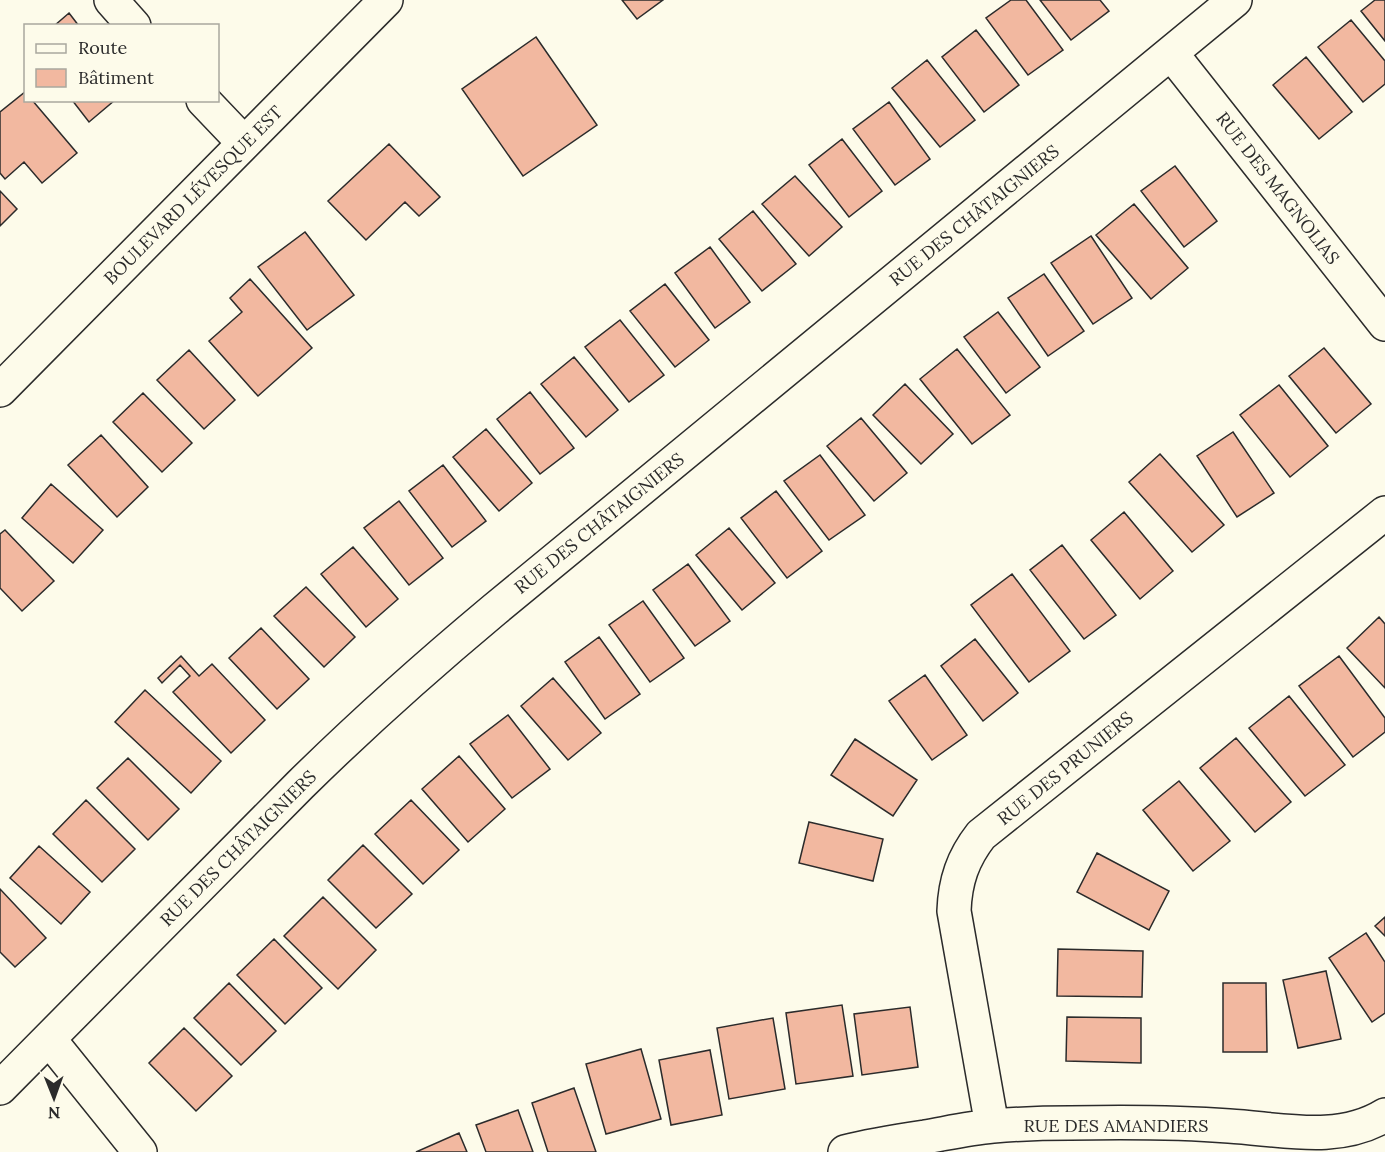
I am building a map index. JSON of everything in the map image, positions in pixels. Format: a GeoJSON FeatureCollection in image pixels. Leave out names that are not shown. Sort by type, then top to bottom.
{"type":"FeatureCollection","features":[{"type":"Feature","properties":{"kind":"street"},"geometry":{"type":"LineString","coordinates":[[111,0],[132,24]]}},
{"type":"Feature","properties":{"kind":"street","name":"BOULEVARD LÉVESQUE EST"},"geometry":{"type":"LineString","coordinates":[[0,390],[386,0]]}},
{"type":"Feature","properties":{"kind":"street","name":"RUE DES CHÂTAIGNIERS"},"geometry":{"type":"LineString","coordinates":[[0,1088],[300,785],[419,673],[1235,0]]}},
{"type":"Feature","properties":{"kind":"street","name":"RUE DES MAGNOLIAS"},"geometry":{"type":"LineString","coordinates":[[1171,53],[1385,324]]}},
{"type":"Feature","properties":{"kind":"street"},"geometry":{"type":"LineString","coordinates":[[205,102],[244,144]]}},
{"type":"Feature","properties":{"kind":"street","name":"RUE DES PRUNIERS"},"geometry":{"type":"LineString","coordinates":[[992,1126],[954,911],[954,894],[958,878],[971,848],[981,835],[1385,513]]}},
{"type":"Feature","properties":{"kind":"street"},"geometry":{"type":"LineString","coordinates":[[49,1039],[140,1152]]}},
{"type":"Feature","properties":{"kind":"street","name":"RUE DES AMANDIERS"},"geometry":{"type":"LineString","coordinates":[[845,1152],[992,1126],[1149,1123],[1228,1125],[1324,1133],[1359,1127],[1385,1115]]}},
{"type":"Feature","properties":{"kind":"building"},"geometry":{"type":"Polygon","coordinates":[[[622,0],[663,0],[637,19],[622,0]]]}},
{"type":"Feature","properties":{"kind":"building"},"geometry":{"type":"Polygon","coordinates":[[[1011,0],[1026,0],[1063,50],[1028,75],[986,18],[1011,0]]]}},
{"type":"Feature","properties":{"kind":"building"},"geometry":{"type":"Polygon","coordinates":[[[1040,0],[1100,0],[1109,11],[1071,40],[1040,0]]]}},
{"type":"Feature","properties":{"kind":"building"},"geometry":{"type":"Polygon","coordinates":[[[1375,0],[1385,0],[1385,41],[1361,11],[1375,0]]]}},
{"type":"Feature","properties":{"kind":"building"},"geometry":{"type":"Polygon","coordinates":[[[69,13],[77,24],[56,24],[69,13]]]}},
{"type":"Feature","properties":{"kind":"building"},"geometry":{"type":"Polygon","coordinates":[[[1351,20],[1385,61],[1385,84],[1363,102],[1318,47],[1351,20]]]}},
{"type":"Feature","properties":{"kind":"building"},"geometry":{"type":"Polygon","coordinates":[[[976,30],[1019,85],[984,112],[942,57],[976,30]]]}},
{"type":"Feature","properties":{"kind":"building"},"geometry":{"type":"Polygon","coordinates":[[[536,37],[597,125],[523,176],[462,89],[536,37]]]}},
{"type":"Feature","properties":{"kind":"building"},"geometry":{"type":"Polygon","coordinates":[[[1306,57],[1352,112],[1319,139],[1273,85],[1306,57]]]}},
{"type":"Feature","properties":{"kind":"building"},"geometry":{"type":"Polygon","coordinates":[[[927,60],[975,120],[940,147],[892,88],[927,60]]]}},
{"type":"Feature","properties":{"kind":"building"},"geometry":{"type":"Polygon","coordinates":[[[24,93],[24,102],[34,102],[77,153],[42,183],[24,162],[5,179],[0,173],[0,112],[24,93]]]}},
{"type":"Feature","properties":{"kind":"building"},"geometry":{"type":"Polygon","coordinates":[[[74,102],[113,102],[89,122],[74,102]]]}},
{"type":"Feature","properties":{"kind":"building"},"geometry":{"type":"Polygon","coordinates":[[[889,102],[930,159],[895,185],[853,129],[889,102]]]}},
{"type":"Feature","properties":{"kind":"building"},"geometry":{"type":"Polygon","coordinates":[[[842,139],[882,191],[849,217],[809,165],[842,139]]]}},
{"type":"Feature","properties":{"kind":"building"},"geometry":{"type":"Polygon","coordinates":[[[389,144],[440,197],[419,216],[405,202],[366,240],[328,201],[389,144]]]}},
{"type":"Feature","properties":{"kind":"building"},"geometry":{"type":"Polygon","coordinates":[[[1175,166],[1217,221],[1184,247],[1141,191],[1175,166]]]}},
{"type":"Feature","properties":{"kind":"building"},"geometry":{"type":"Polygon","coordinates":[[[795,176],[842,227],[809,256],[762,204],[795,176]]]}},
{"type":"Feature","properties":{"kind":"building"},"geometry":{"type":"Polygon","coordinates":[[[0,191],[17,209],[0,226],[0,191]]]}},
{"type":"Feature","properties":{"kind":"building"},"geometry":{"type":"Polygon","coordinates":[[[1134,204],[1188,268],[1151,299],[1096,235],[1134,204]]]}},
{"type":"Feature","properties":{"kind":"building"},"geometry":{"type":"Polygon","coordinates":[[[753,211],[796,264],[762,291],[719,239],[753,211]]]}},
{"type":"Feature","properties":{"kind":"building"},"geometry":{"type":"Polygon","coordinates":[[[305,232],[354,295],[307,330],[258,267],[305,232]]]}},
{"type":"Feature","properties":{"kind":"building"},"geometry":{"type":"Polygon","coordinates":[[[1091,236],[1132,298],[1093,324],[1051,263],[1091,236]]]}},
{"type":"Feature","properties":{"kind":"building"},"geometry":{"type":"Polygon","coordinates":[[[710,247],[750,302],[715,328],[675,273],[710,247]]]}},
{"type":"Feature","properties":{"kind":"building"},"geometry":{"type":"Polygon","coordinates":[[[1044,274],[1084,331],[1048,356],[1008,298],[1044,274]]]}},
{"type":"Feature","properties":{"kind":"building"},"geometry":{"type":"Polygon","coordinates":[[[250,279],[312,348],[258,396],[209,341],[242,312],[230,298],[250,279]]]}},
{"type":"Feature","properties":{"kind":"building"},"geometry":{"type":"Polygon","coordinates":[[[665,284],[709,340],[675,367],[630,311],[665,284]]]}},
{"type":"Feature","properties":{"kind":"building"},"geometry":{"type":"Polygon","coordinates":[[[998,312],[1040,367],[1006,393],[964,337],[998,312]]]}},
{"type":"Feature","properties":{"kind":"building"},"geometry":{"type":"Polygon","coordinates":[[[620,320],[664,375],[629,402],[585,347],[620,320]]]}},
{"type":"Feature","properties":{"kind":"building"},"geometry":{"type":"Polygon","coordinates":[[[1324,348],[1371,404],[1336,433],[1289,376],[1324,348]]]}},
{"type":"Feature","properties":{"kind":"building"},"geometry":{"type":"Polygon","coordinates":[[[957,349],[1010,415],[972,444],[920,379],[957,349]]]}},
{"type":"Feature","properties":{"kind":"building"},"geometry":{"type":"Polygon","coordinates":[[[189,350],[235,400],[204,429],[157,380],[189,350]]]}},
{"type":"Feature","properties":{"kind":"building"},"geometry":{"type":"Polygon","coordinates":[[[574,357],[618,410],[586,437],[541,384],[574,357]]]}},
{"type":"Feature","properties":{"kind":"building"},"geometry":{"type":"Polygon","coordinates":[[[905,384],[953,434],[921,464],[873,415],[905,384]]]}},
{"type":"Feature","properties":{"kind":"building"},"geometry":{"type":"Polygon","coordinates":[[[1279,385],[1328,446],[1290,477],[1240,415],[1279,385]]]}},
{"type":"Feature","properties":{"kind":"building"},"geometry":{"type":"Polygon","coordinates":[[[530,392],[574,448],[540,474],[497,419],[530,392]]]}},
{"type":"Feature","properties":{"kind":"building"},"geometry":{"type":"Polygon","coordinates":[[[143,393],[192,443],[162,472],[113,422],[143,393]]]}},
{"type":"Feature","properties":{"kind":"building"},"geometry":{"type":"Polygon","coordinates":[[[861,418],[907,473],[874,501],[827,446],[861,418]]]}},
{"type":"Feature","properties":{"kind":"building"},"geometry":{"type":"Polygon","coordinates":[[[486,429],[532,483],[499,511],[453,457],[486,429]]]}},
{"type":"Feature","properties":{"kind":"building"},"geometry":{"type":"Polygon","coordinates":[[[1233,432],[1274,493],[1237,517],[1197,456],[1233,432]]]}},
{"type":"Feature","properties":{"kind":"building"},"geometry":{"type":"Polygon","coordinates":[[[101,435],[148,487],[117,517],[68,465],[101,435]]]}},
{"type":"Feature","properties":{"kind":"building"},"geometry":{"type":"Polygon","coordinates":[[[1160,454],[1224,525],[1192,552],[1129,482],[1160,454]]]}},
{"type":"Feature","properties":{"kind":"building"},"geometry":{"type":"Polygon","coordinates":[[[820,455],[865,515],[829,540],[784,481],[820,455]]]}},
{"type":"Feature","properties":{"kind":"building"},"geometry":{"type":"Polygon","coordinates":[[[443,465],[486,521],[452,547],[409,491],[443,465]]]}},
{"type":"Feature","properties":{"kind":"building"},"geometry":{"type":"Polygon","coordinates":[[[51,484],[103,530],[73,563],[22,518],[51,484]]]}},
{"type":"Feature","properties":{"kind":"building"},"geometry":{"type":"Polygon","coordinates":[[[776,491],[822,551],[787,578],[741,518],[776,491]]]}},
{"type":"Feature","properties":{"kind":"building"},"geometry":{"type":"Polygon","coordinates":[[[399,501],[443,558],[409,585],[364,528],[399,501]]]}},
{"type":"Feature","properties":{"kind":"building"},"geometry":{"type":"Polygon","coordinates":[[[1124,512],[1173,571],[1140,599],[1091,540],[1124,512]]]}},
{"type":"Feature","properties":{"kind":"building"},"geometry":{"type":"Polygon","coordinates":[[[729,528],[775,583],[742,610],[696,555],[729,528]]]}},
{"type":"Feature","properties":{"kind":"building"},"geometry":{"type":"Polygon","coordinates":[[[5,530],[54,581],[22,611],[0,588],[0,534],[5,530]]]}},
{"type":"Feature","properties":{"kind":"building"},"geometry":{"type":"Polygon","coordinates":[[[1062,545],[1116,615],[1084,639],[1030,570],[1062,545]]]}},
{"type":"Feature","properties":{"kind":"building"},"geometry":{"type":"Polygon","coordinates":[[[353,547],[398,599],[366,627],[321,574],[353,547]]]}},
{"type":"Feature","properties":{"kind":"building"},"geometry":{"type":"Polygon","coordinates":[[[688,564],[730,621],[695,646],[653,590],[688,564]]]}},
{"type":"Feature","properties":{"kind":"building"},"geometry":{"type":"Polygon","coordinates":[[[1012,574],[1070,651],[1029,682],[971,605],[1012,574]]]}},
{"type":"Feature","properties":{"kind":"building"},"geometry":{"type":"Polygon","coordinates":[[[306,587],[355,637],[324,667],[274,616],[306,587]]]}},
{"type":"Feature","properties":{"kind":"building"},"geometry":{"type":"Polygon","coordinates":[[[643,601],[684,658],[650,682],[609,625],[643,601]]]}},
{"type":"Feature","properties":{"kind":"building"},"geometry":{"type":"Polygon","coordinates":[[[1379,617],[1385,624],[1385,688],[1347,648],[1379,617]]]}},
{"type":"Feature","properties":{"kind":"building"},"geometry":{"type":"Polygon","coordinates":[[[261,628],[309,679],[277,709],[229,658],[261,628]]]}},
{"type":"Feature","properties":{"kind":"building"},"geometry":{"type":"Polygon","coordinates":[[[599,637],[640,694],[605,719],[565,662],[599,637]]]}},
{"type":"Feature","properties":{"kind":"building"},"geometry":{"type":"Polygon","coordinates":[[[975,639],[1018,693],[983,721],[941,666],[975,639]]]}},
{"type":"Feature","properties":{"kind":"building"},"geometry":{"type":"Polygon","coordinates":[[[181,656],[199,676],[212,664],[265,720],[231,753],[173,692],[190,676],[180,665],[162,683],[158,678],[181,656]]]}},
{"type":"Feature","properties":{"kind":"building"},"geometry":{"type":"Polygon","coordinates":[[[1339,656],[1385,718],[1385,732],[1353,757],[1299,686],[1339,656]]]}},
{"type":"Feature","properties":{"kind":"building"},"geometry":{"type":"Polygon","coordinates":[[[925,675],[967,735],[932,760],[889,701],[925,675]]]}},
{"type":"Feature","properties":{"kind":"building"},"geometry":{"type":"Polygon","coordinates":[[[553,678],[601,733],[568,760],[521,706],[553,678]]]}},
{"type":"Feature","properties":{"kind":"building"},"geometry":{"type":"Polygon","coordinates":[[[145,690],[221,761],[191,793],[115,722],[145,690]]]}},
{"type":"Feature","properties":{"kind":"building"},"geometry":{"type":"Polygon","coordinates":[[[1289,696],[1345,765],[1305,796],[1249,728],[1289,696]]]}},
{"type":"Feature","properties":{"kind":"building"},"geometry":{"type":"Polygon","coordinates":[[[508,715],[550,769],[512,798],[470,744],[508,715]]]}},
{"type":"Feature","properties":{"kind":"building"},"geometry":{"type":"Polygon","coordinates":[[[1236,738],[1291,802],[1255,832],[1200,768],[1236,738]]]}},
{"type":"Feature","properties":{"kind":"building"},"geometry":{"type":"Polygon","coordinates":[[[855,739],[917,780],[893,816],[831,775],[855,739]]]}},
{"type":"Feature","properties":{"kind":"building"},"geometry":{"type":"Polygon","coordinates":[[[459,756],[505,809],[468,842],[422,789],[459,756]]]}},
{"type":"Feature","properties":{"kind":"building"},"geometry":{"type":"Polygon","coordinates":[[[128,758],[179,809],[148,840],[97,788],[128,758]]]}},
{"type":"Feature","properties":{"kind":"building"},"geometry":{"type":"Polygon","coordinates":[[[1179,781],[1230,841],[1193,871],[1143,810],[1179,781]]]}},
{"type":"Feature","properties":{"kind":"building"},"geometry":{"type":"Polygon","coordinates":[[[86,800],[135,849],[102,882],[53,834],[86,800]]]}},
{"type":"Feature","properties":{"kind":"building"},"geometry":{"type":"Polygon","coordinates":[[[411,800],[459,850],[423,884],[375,834],[411,800]]]}},
{"type":"Feature","properties":{"kind":"building"},"geometry":{"type":"Polygon","coordinates":[[[809,822],[883,839],[873,881],[799,863],[809,822]]]}},
{"type":"Feature","properties":{"kind":"building"},"geometry":{"type":"Polygon","coordinates":[[[363,845],[412,894],[376,928],[328,880],[363,845]]]}},
{"type":"Feature","properties":{"kind":"building"},"geometry":{"type":"Polygon","coordinates":[[[39,846],[90,892],[61,924],[10,878],[39,846]]]}},
{"type":"Feature","properties":{"kind":"building"},"geometry":{"type":"Polygon","coordinates":[[[1097,853],[1169,891],[1149,930],[1077,892],[1097,853]]]}},
{"type":"Feature","properties":{"kind":"building"},"geometry":{"type":"Polygon","coordinates":[[[0,889],[46,938],[15,967],[0,952],[0,889]]]}},
{"type":"Feature","properties":{"kind":"building"},"geometry":{"type":"Polygon","coordinates":[[[323,897],[376,950],[338,989],[284,936],[323,897]]]}},
{"type":"Feature","properties":{"kind":"building"},"geometry":{"type":"Polygon","coordinates":[[[1385,917],[1385,936],[1375,926],[1385,917]]]}},
{"type":"Feature","properties":{"kind":"building"},"geometry":{"type":"Polygon","coordinates":[[[1366,933],[1385,962],[1385,1013],[1372,1022],[1329,958],[1366,933]]]}},
{"type":"Feature","properties":{"kind":"building"},"geometry":{"type":"Polygon","coordinates":[[[274,939],[322,988],[285,1024],[237,975],[274,939]]]}},
{"type":"Feature","properties":{"kind":"building"},"geometry":{"type":"Polygon","coordinates":[[[1058,949],[1143,951],[1142,997],[1057,996],[1058,949]]]}},
{"type":"Feature","properties":{"kind":"building"},"geometry":{"type":"Polygon","coordinates":[[[1326,971],[1341,1039],[1298,1048],[1283,980],[1326,971]]]}},
{"type":"Feature","properties":{"kind":"building"},"geometry":{"type":"Polygon","coordinates":[[[229,983],[276,1031],[241,1065],[194,1018],[229,983]]]}},
{"type":"Feature","properties":{"kind":"building"},"geometry":{"type":"Polygon","coordinates":[[[1223,983],[1266,983],[1267,1052],[1223,1052],[1223,983]]]}},
{"type":"Feature","properties":{"kind":"building"},"geometry":{"type":"Polygon","coordinates":[[[842,1005],[853,1076],[796,1084],[786,1013],[842,1005]]]}},
{"type":"Feature","properties":{"kind":"building"},"geometry":{"type":"Polygon","coordinates":[[[910,1007],[918,1067],[862,1075],[854,1014],[910,1007]]]}},
{"type":"Feature","properties":{"kind":"building"},"geometry":{"type":"Polygon","coordinates":[[[1067,1017],[1141,1018],[1141,1063],[1066,1061],[1067,1017]]]}},
{"type":"Feature","properties":{"kind":"building"},"geometry":{"type":"Polygon","coordinates":[[[773,1018],[785,1089],[729,1099],[717,1028],[773,1018]]]}},
{"type":"Feature","properties":{"kind":"building"},"geometry":{"type":"Polygon","coordinates":[[[184,1028],[232,1076],[196,1111],[149,1063],[184,1028]]]}},
{"type":"Feature","properties":{"kind":"building"},"geometry":{"type":"Polygon","coordinates":[[[641,1049],[661,1119],[606,1134],[586,1064],[641,1049]]]}},
{"type":"Feature","properties":{"kind":"building"},"geometry":{"type":"Polygon","coordinates":[[[710,1050],[722,1115],[671,1125],[659,1060],[710,1050]]]}},
{"type":"Feature","properties":{"kind":"building"},"geometry":{"type":"Polygon","coordinates":[[[574,1088],[596,1152],[548,1152],[532,1103],[574,1088]]]}},
{"type":"Feature","properties":{"kind":"building"},"geometry":{"type":"Polygon","coordinates":[[[518,1110],[533,1152],[486,1152],[476,1125],[518,1110]]]}},
{"type":"Feature","properties":{"kind":"building"},"geometry":{"type":"Polygon","coordinates":[[[459,1133],[467,1152],[416,1152],[459,1133]]]}}]}
